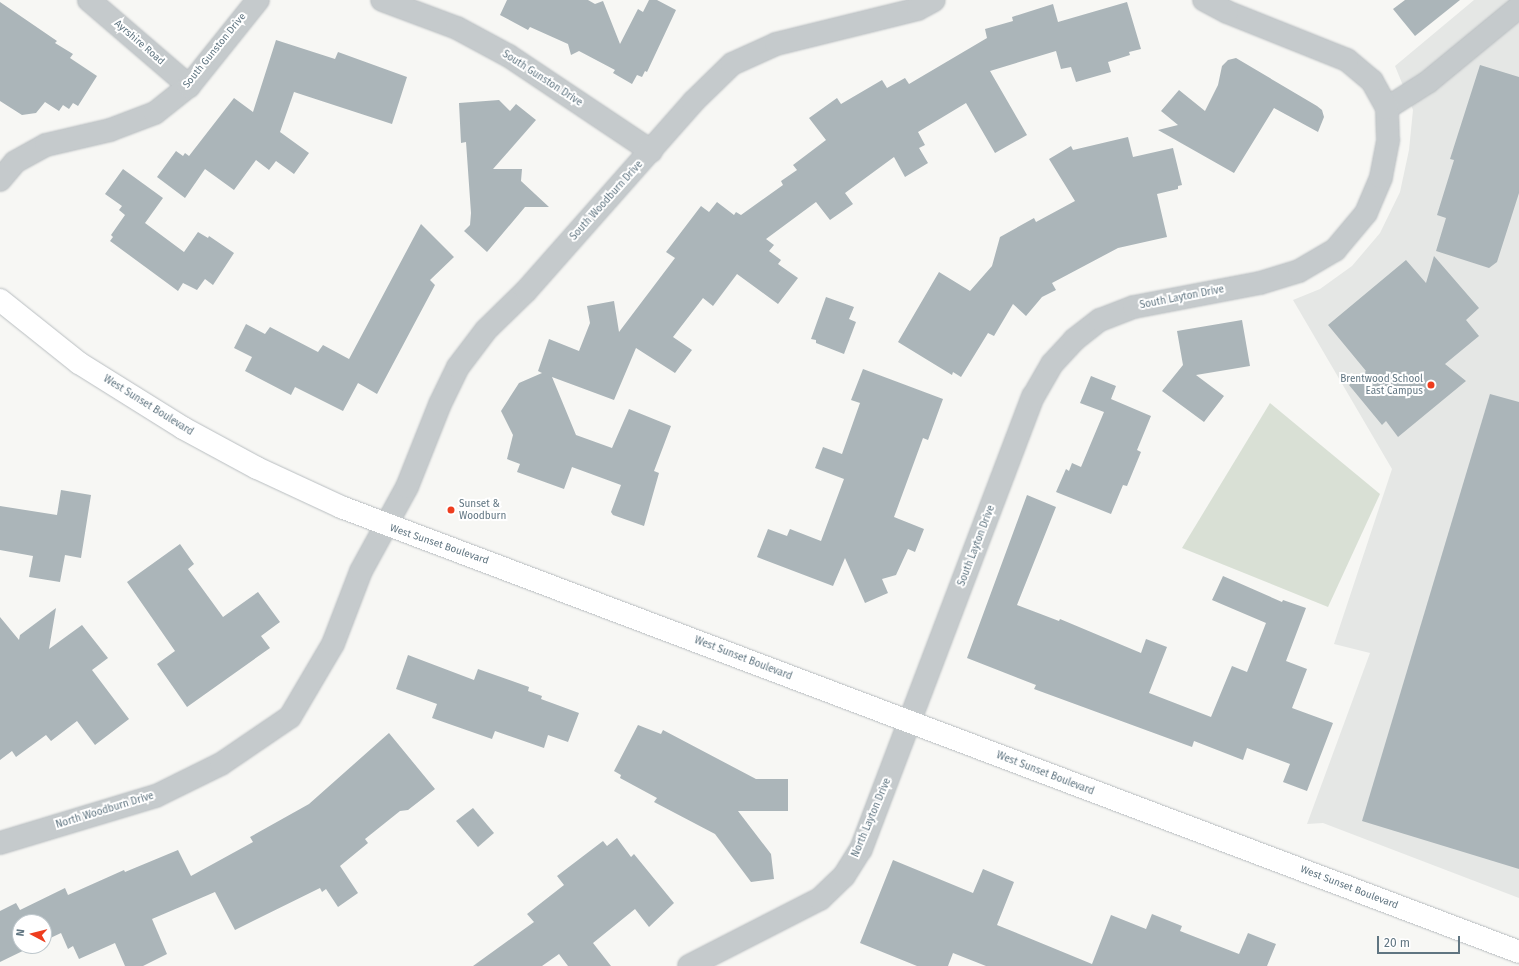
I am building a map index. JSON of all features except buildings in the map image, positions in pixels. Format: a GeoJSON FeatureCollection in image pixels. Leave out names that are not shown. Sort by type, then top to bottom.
{"type":"FeatureCollection","features":[{"type":"Feature","properties":{"kind":"main road","name":"West Sunset Boulevard"},"geometry":{"type":"LineString","coordinates":[[0,300],[79,363],[183,428],[257,468],[384,526],[511,570],[910,723],[1519,952]]}},
{"type":"Feature","properties":{"kind":"street","name":"Ayrshire Road"},"geometry":{"type":"LineString","coordinates":[[89,0],[189,86]]}},
{"type":"Feature","properties":{"kind":"street","name":"South Gunston Drive"},"geometry":{"type":"LineString","coordinates":[[0,180],[15,162],[46,145],[110,130],[155,113],[189,86],[258,0]]}},
{"type":"Feature","properties":{"kind":"street","name":"South Gunston Drive"},"geometry":{"type":"LineString","coordinates":[[382,0],[457,28],[509,56],[651,151]]}},
{"type":"Feature","properties":{"kind":"street","name":"South Woodburn Drive"},"geometry":{"type":"LineString","coordinates":[[384,526],[407,487],[440,404],[458,367],[486,330],[526,291],[693,102],[732,64],[776,44],[918,9],[934,0]]}},
{"type":"Feature","properties":{"kind":"street","name":"South Layton Drive"},"geometry":{"type":"LineString","coordinates":[[910,723],[1033,397],[1052,364],[1074,340],[1100,320],[1134,307],[1260,283],[1299,271],[1335,250],[1366,213],[1381,177],[1388,140],[1387,108],[1372,81],[1347,60],[1227,12],[1204,0]]}},
{"type":"Feature","properties":{"kind":"street"},"geometry":{"type":"LineString","coordinates":[[1387,108],[1428,82],[1519,7]]}},
{"type":"Feature","properties":{"kind":"street","name":"North Woodburn Drive"},"geometry":{"type":"LineString","coordinates":[[0,843],[156,796],[220,764],[290,717],[333,644],[361,571],[384,526]]}},
{"type":"Feature","properties":{"kind":"street","name":"North Layton Drive"},"geometry":{"type":"LineString","coordinates":[[689,966],[820,899],[844,876],[861,849],[910,723]]}},
{"type":"Feature","properties":{"kind":"shaded area","name":"Brentwood School East Campus"},"geometry":{"type":"Polygon","coordinates":[[[1474,0],[1519,0],[1519,898],[1323,823],[1307,824],[1370,653],[1334,644],[1392,469],[1293,300],[1320,289],[1352,266],[1380,233],[1400,192],[1409,150],[1413,110],[1395,66],[1474,0]]]}},
{"type":"Feature","properties":{"kind":"shaded area"},"geometry":{"type":"Polygon","coordinates":[[[1270,403],[1380,494],[1328,607],[1182,548],[1270,403]]]}},
{"type":"Feature","properties":{"kind":"place","name":"Brentwood School East Campus"},"geometry":{"type":"Point","coordinates":[1431,385]}},
{"type":"Feature","properties":{"kind":"place","name":"Sunset & Woodburn"},"geometry":{"type":"Point","coordinates":[451,510]}}]}
